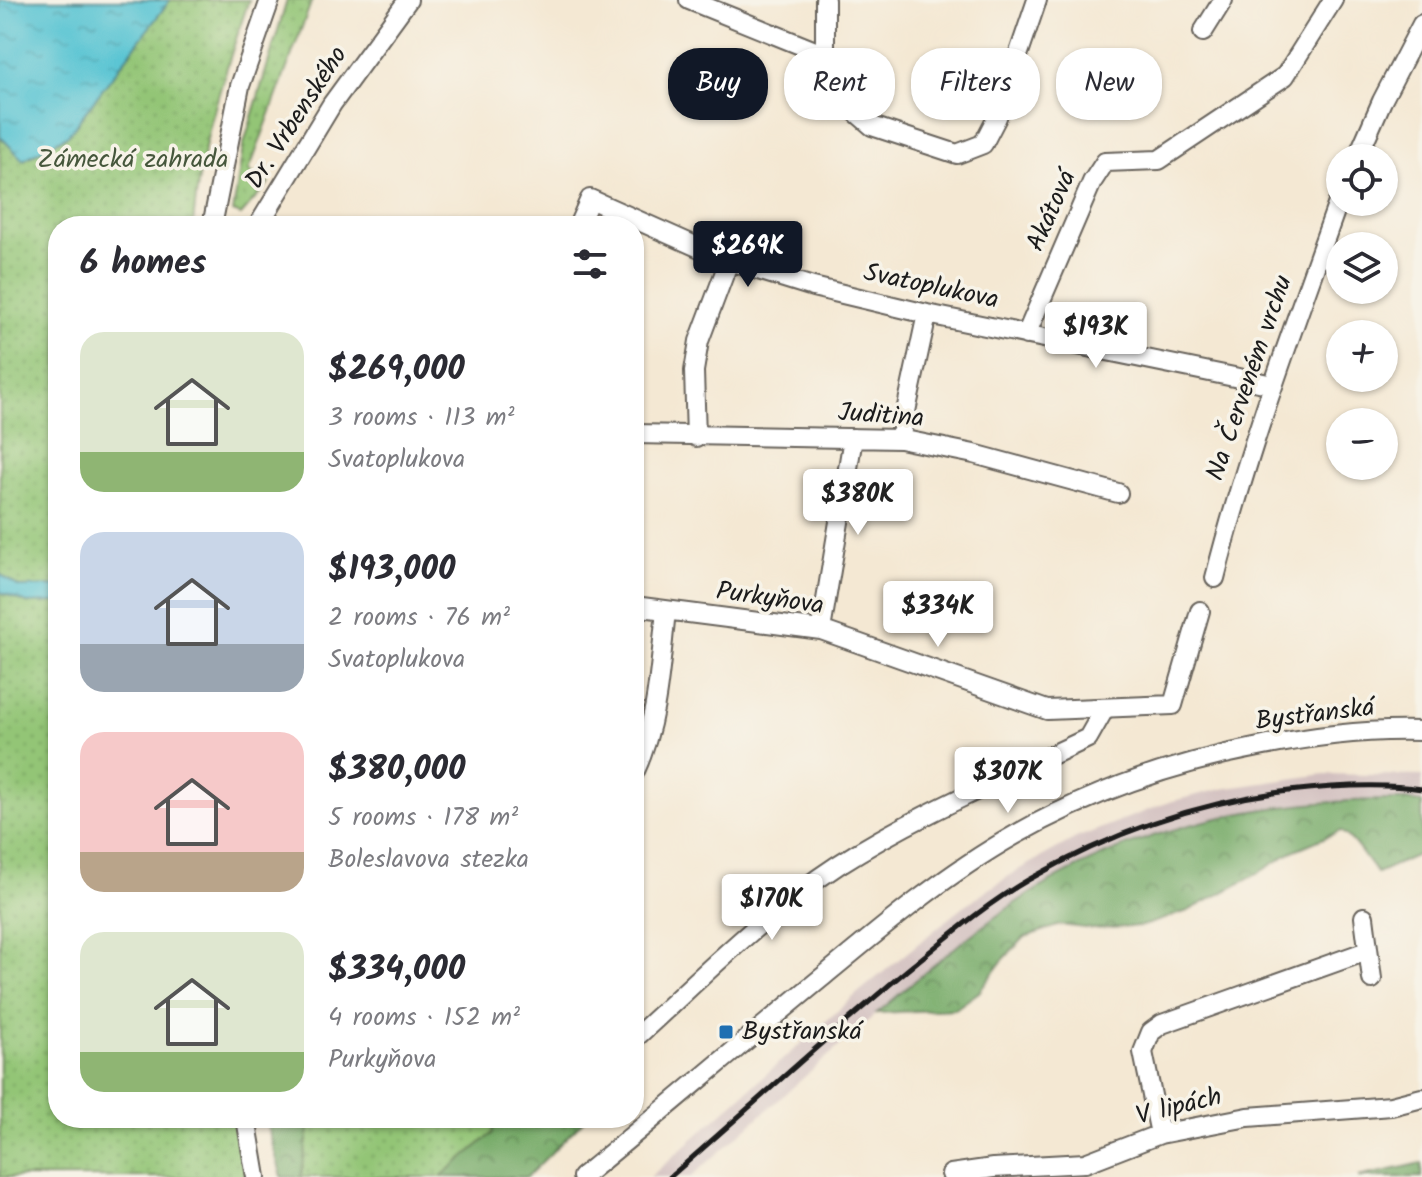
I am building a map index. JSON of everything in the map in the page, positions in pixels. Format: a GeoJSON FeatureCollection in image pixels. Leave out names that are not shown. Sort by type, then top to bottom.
{"type":"FeatureCollection","features":[{"type":"Feature","properties":{"kind":"street"},"geometry":{"type":"LineString","coordinates":[[214,216],[240,86],[270,0]]}},
{"type":"Feature","properties":{"kind":"street","name":"Dr. Vrbenského"},"geometry":{"type":"LineString","coordinates":[[264,216],[332,104],[408,0]]}},
{"type":"Feature","properties":{"kind":"street"},"geometry":{"type":"LineString","coordinates":[[689,0],[808,48]]}},
{"type":"Feature","properties":{"kind":"street"},"geometry":{"type":"LineString","coordinates":[[825,0],[825,48]]}},
{"type":"Feature","properties":{"kind":"street"},"geometry":{"type":"LineString","coordinates":[[865,120],[872,126],[957,154],[983,144],[997,117],[1037,0]]}},
{"type":"Feature","properties":{"kind":"street"},"geometry":{"type":"LineString","coordinates":[[1203,32],[1223,0]]}},
{"type":"Feature","properties":{"kind":"street","name":"Akátová"},"geometry":{"type":"LineString","coordinates":[[1026,335],[1092,182],[1105,162],[1159,160],[1285,76],[1333,0]]}},
{"type":"Feature","properties":{"kind":"street"},"geometry":{"type":"LineString","coordinates":[[1363,144],[1422,24]]}},
{"type":"Feature","properties":{"kind":"street","name":"Svatoplukova"},"geometry":{"type":"LineString","coordinates":[[582,216],[590,199],[628,216]]}},
{"type":"Feature","properties":{"kind":"street","name":"Na Červeném vrchu"},"geometry":{"type":"LineString","coordinates":[[1215,578],[1273,385],[1333,216]]}},
{"type":"Feature","properties":{"kind":"street","name":"Svatoplukova"},"geometry":{"type":"LineString","coordinates":[[644,223],[729,261],[813,287],[927,314],[1273,385]]}},
{"type":"Feature","properties":{"kind":"street"},"geometry":{"type":"LineString","coordinates":[[696,437],[694,371],[699,341],[707,312],[729,261]]}},
{"type":"Feature","properties":{"kind":"street"},"geometry":{"type":"LineString","coordinates":[[900,439],[927,314]]}},
{"type":"Feature","properties":{"kind":"street","name":"Juditina"},"geometry":{"type":"LineString","coordinates":[[644,434],[900,439],[974,454],[1118,493]]}},
{"type":"Feature","properties":{"kind":"street"},"geometry":{"type":"LineString","coordinates":[[821,630],[853,438]]}},
{"type":"Feature","properties":{"kind":"street","name":"Purkyňova"},"geometry":{"type":"LineString","coordinates":[[644,608],[821,630],[1047,710],[1173,705],[1200,611]]}},
{"type":"Feature","properties":{"kind":"street"},"geometry":{"type":"LineString","coordinates":[[644,753],[654,711],[666,611]]}},
{"type":"Feature","properties":{"kind":"street"},"geometry":{"type":"LineString","coordinates":[[644,1030],[776,910],[839,865],[899,830],[1088,738],[1105,708]]}},
{"type":"Feature","properties":{"kind":"street","name":"Bystřanská"},"geometry":{"type":"LineString","coordinates":[[644,1126],[920,899],[969,863],[1067,808],[1176,766],[1228,753],[1315,737],[1422,731]]}},
{"type":"Feature","properties":{"kind":"street"},"geometry":{"type":"LineString","coordinates":[[1364,917],[1372,979]]}},
{"type":"Feature","properties":{"kind":"street"},"geometry":{"type":"LineString","coordinates":[[1160,1134],[1143,1052],[1151,1032],[1162,1024],[1367,951]]}},
{"type":"Feature","properties":{"kind":"street","name":"V lipách"},"geometry":{"type":"LineString","coordinates":[[951,1174],[993,1168],[1085,1163],[1160,1134],[1248,1117],[1391,1106],[1422,1098]]}},
{"type":"Feature","properties":{"kind":"street"},"geometry":{"type":"LineString","coordinates":[[248,1128],[256,1177]]}},
{"type":"Feature","properties":{"kind":"street","name":"Bystřanská"},"geometry":{"type":"LineString","coordinates":[[582,1177],[641,1128]]}},
{"type":"Feature","properties":{"kind":"shaded area"},"geometry":{"type":"Polygon","coordinates":[[[1324,774],[1422,776],[1422,803],[1325,801],[1273,807],[1177,828],[1088,862],[980,927],[691,1177],[650,1177],[859,992],[964,906],[1018,870],[1076,838],[1169,802],[1221,789],[1324,774]]]}},
{"type":"Feature","properties":{"kind":"green space","name":"Zámecká zahrada"},"geometry":{"type":"Polygon","coordinates":[[[170,0],[249,0],[207,140],[194,216],[48,216],[48,1128],[239,1128],[247,1177],[0,1177],[0,136],[24,160],[68,135],[170,0]]]}},
{"type":"Feature","properties":{"kind":"green space"},"geometry":{"type":"Polygon","coordinates":[[[287,0],[312,0],[249,171],[269,183],[241,215],[233,212],[243,147],[287,0]]]}},
{"type":"Feature","properties":{"kind":"green space"},"geometry":{"type":"Polygon","coordinates":[[[1406,800],[1422,803],[1422,853],[1377,873],[1340,831],[1295,850],[1188,911],[1143,926],[1093,929],[1060,925],[1025,937],[979,992],[955,1009],[877,1013],[952,950],[1011,906],[1074,869],[1119,849],[1165,832],[1259,810],[1308,804],[1406,800]]]}},
{"type":"Feature","properties":{"kind":"green space"},"geometry":{"type":"Polygon","coordinates":[[[268,1128],[364,1128],[381,1177],[282,1177],[268,1128]]]}},
{"type":"Feature","properties":{"kind":"green space"},"geometry":{"type":"Polygon","coordinates":[[[309,1128],[493,1128],[493,1133],[440,1177],[301,1177],[309,1128]]]}},
{"type":"Feature","properties":{"kind":"green space"},"geometry":{"type":"Polygon","coordinates":[[[493,1128],[576,1128],[527,1177],[440,1177],[493,1133],[493,1128]]]}},
{"type":"Feature","properties":{"kind":"green space"},"geometry":{"type":"Polygon","coordinates":[[[1422,1163],[1422,1177],[1358,1177],[1422,1163]]]}},
{"type":"Feature","properties":{"kind":"water"},"geometry":{"type":"Polygon","coordinates":[[[0,0],[170,0],[68,135],[23,160],[0,136],[0,0]]]}},
{"type":"Feature","properties":{"kind":"water"},"geometry":{"type":"Polygon","coordinates":[[[0,574],[19,587],[48,586],[48,602],[27,603],[0,592],[0,574]]]}},
{"type":"Feature","properties":{"kind":"railway"},"geometry":{"type":"LineString","coordinates":[[670,1177],[954,932],[1012,889],[1059,863],[1154,822],[1255,796],[1356,786],[1422,789]]}},
{"type":"Feature","properties":{"kind":"place","name":"Bystřanská"},"geometry":{"type":"Point","coordinates":[726,1032]}}]}
